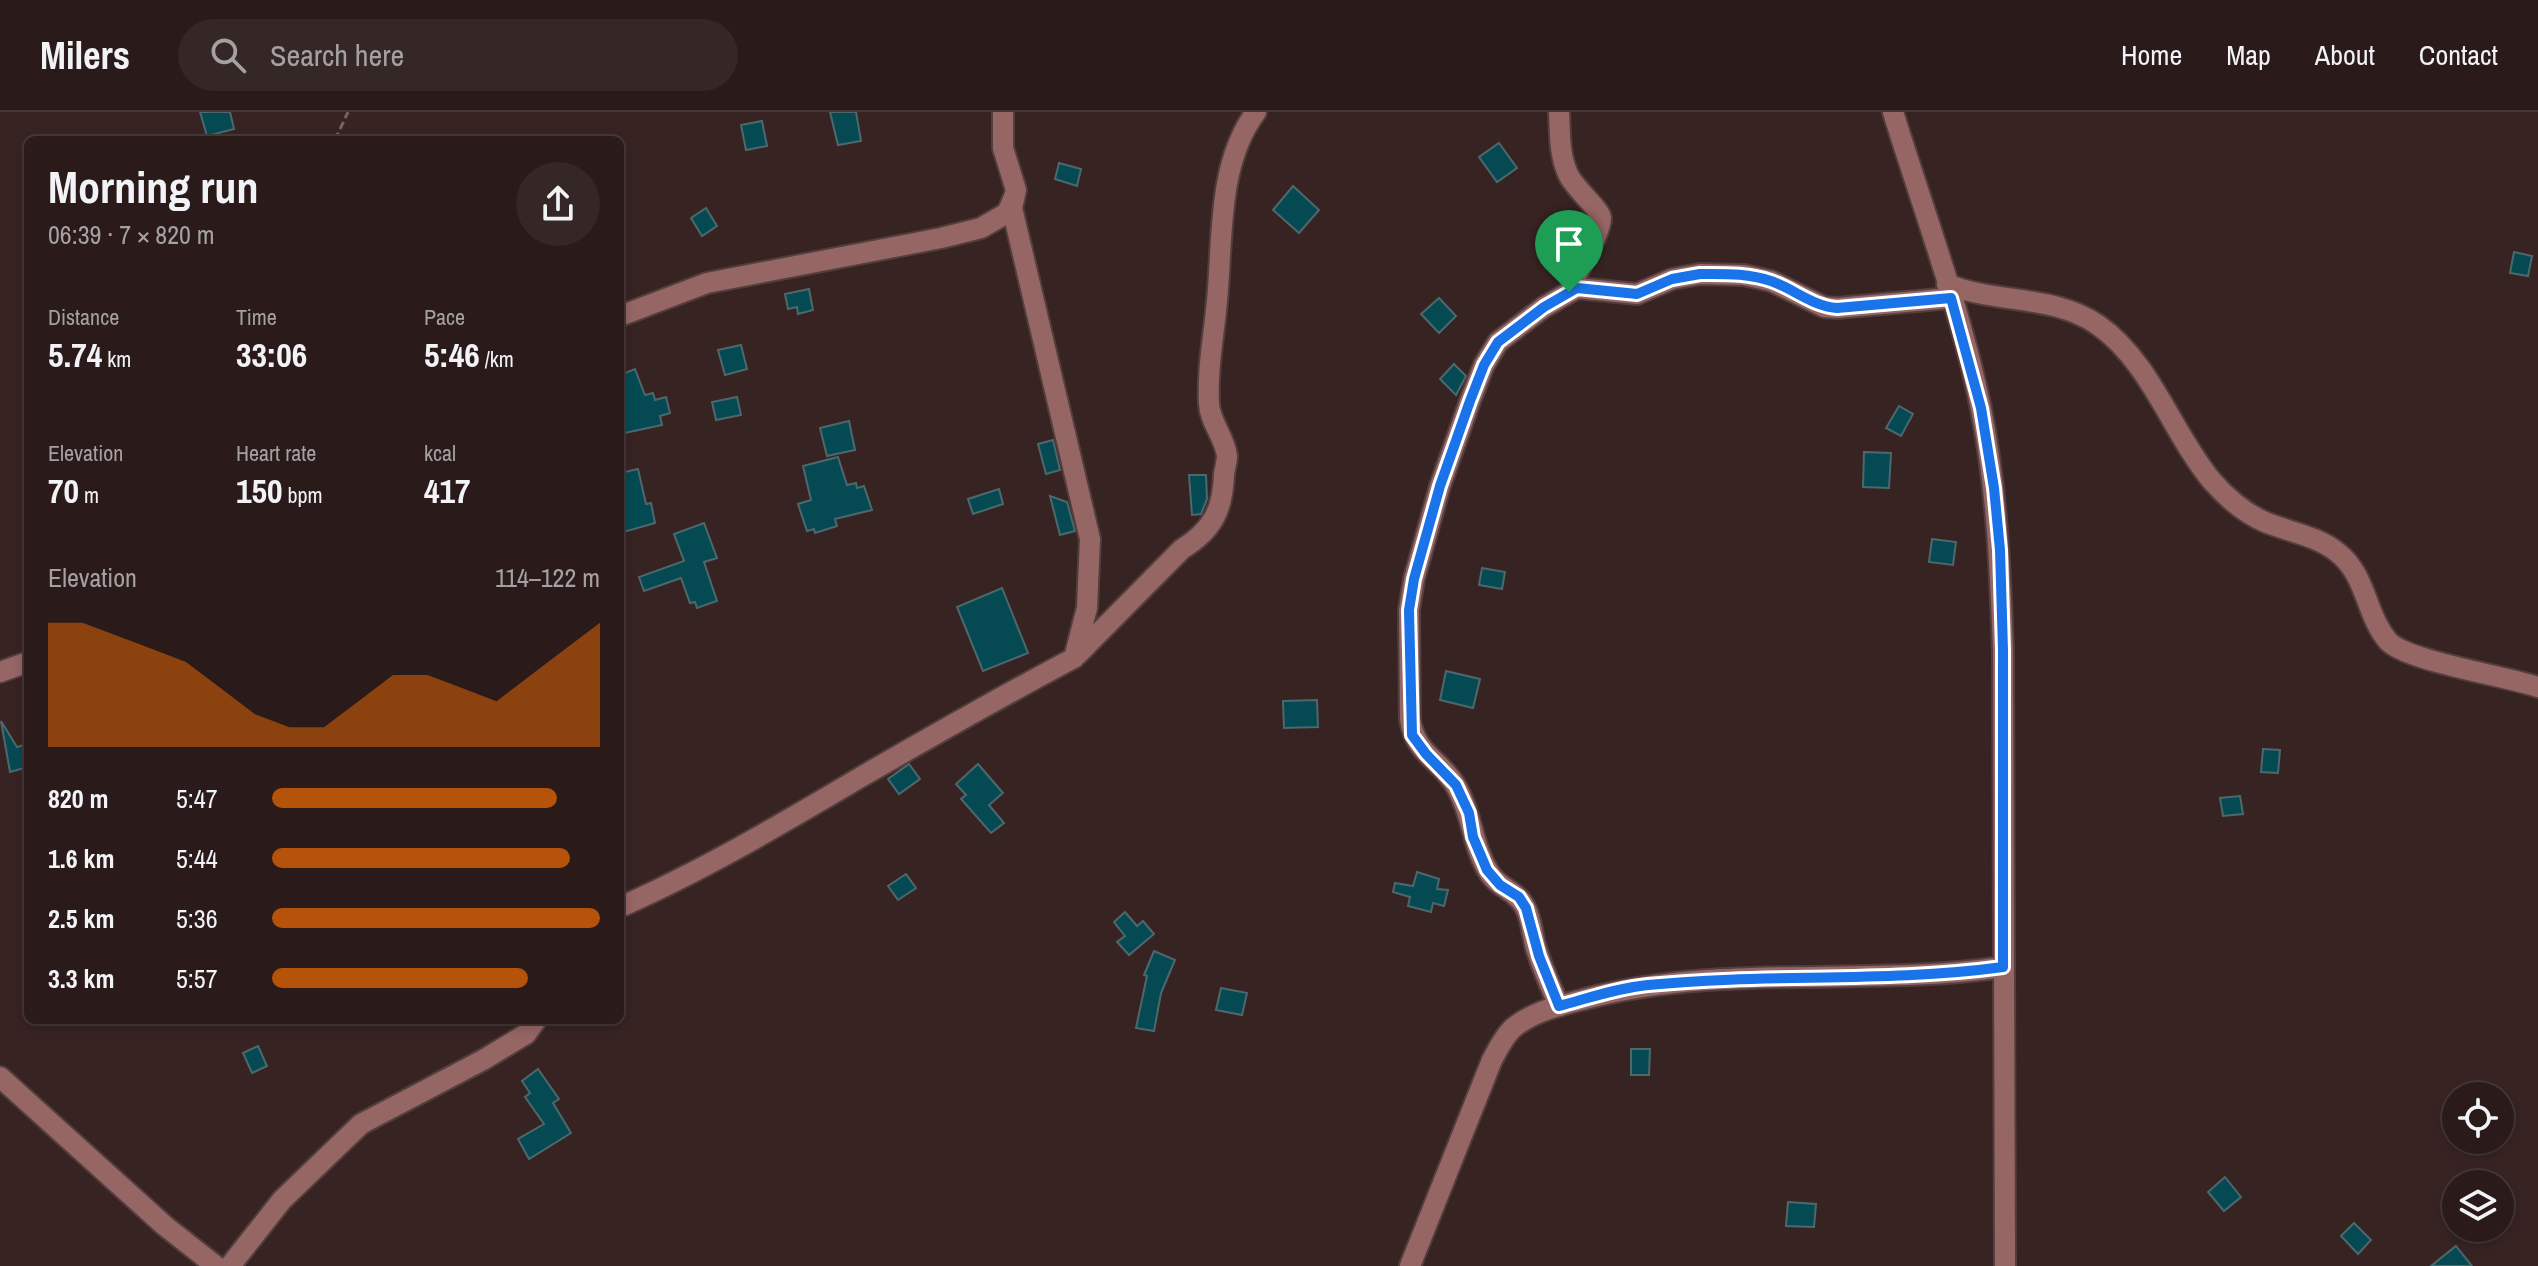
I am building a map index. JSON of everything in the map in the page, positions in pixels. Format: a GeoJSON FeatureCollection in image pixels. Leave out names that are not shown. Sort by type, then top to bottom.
{"type":"FeatureCollection","features":[{"type":"Feature","properties":{"kind":"street"},"geometry":{"type":"LineString","coordinates":[[1003,112],[1003,148],[1016,190],[1012,208],[1090,539],[1087,608],[1074,658]]}},
{"type":"Feature","properties":{"kind":"street"},"geometry":{"type":"LineString","coordinates":[[624,905],[776,827],[1007,693],[1074,658],[1182,549],[1201,538],[1212,522],[1225,489],[1227,455],[1209,407],[1210,364],[1229,177],[1238,144],[1256,112]]}},
{"type":"Feature","properties":{"kind":"street"},"geometry":{"type":"LineString","coordinates":[[1559,112],[1560,146],[1568,175],[1578,192],[1598,209],[1601,219],[1569,292]]}},
{"type":"Feature","properties":{"kind":"street"},"geometry":{"type":"LineString","coordinates":[[1893,112],[1949,291],[1981,408],[1994,488],[2000,550],[2005,857],[2005,1266]]}},
{"type":"Feature","properties":{"kind":"street"},"geometry":{"type":"LineString","coordinates":[[624,314],[707,283],[981,228],[1007,213],[1016,190]]}},
{"type":"Feature","properties":{"kind":"street"},"geometry":{"type":"LineString","coordinates":[[1559,1006],[1539,956],[1526,908],[1519,897],[1500,885],[1487,870],[1473,837],[1469,813],[1456,785],[1412,735],[1409,610],[1424,539],[1440,486],[1490,352],[1506,334],[1569,292],[1582,287],[1625,295],[1637,294],[1683,276],[1726,274],[1771,281],[1824,307],[1837,308],[1949,291],[2065,308],[2099,325],[2116,341],[2139,369],[2183,441],[2227,496],[2252,515],[2321,543],[2349,563],[2390,643],[2417,656],[2538,687]]}},
{"type":"Feature","properties":{"kind":"street"},"geometry":{"type":"LineString","coordinates":[[0,672],[24,663]]}},
{"type":"Feature","properties":{"kind":"street"},"geometry":{"type":"LineString","coordinates":[[1410,1266],[1473,1104],[1502,1042],[1526,1020],[1559,1006],[1647,985],[1960,973],[2003,967]]}},
{"type":"Feature","properties":{"kind":"street"},"geometry":{"type":"LineString","coordinates":[[230,1266],[282,1200],[361,1124],[483,1060],[526,1034],[533,1024]]}},
{"type":"Feature","properties":{"kind":"street"},"geometry":{"type":"LineString","coordinates":[[0,1077],[165,1226],[216,1266]]}},
{"type":"Feature","properties":{"kind":"path"},"geometry":{"type":"LineString","coordinates":[[337,136],[348,112]]}},
{"type":"Feature","properties":{"kind":"building"},"geometry":{"type":"Polygon","coordinates":[[[200,112],[230,112],[234,129],[207,136],[200,112]]]}},
{"type":"Feature","properties":{"kind":"building"},"geometry":{"type":"Polygon","coordinates":[[[830,112],[856,112],[861,141],[838,145],[830,112]]]}},
{"type":"Feature","properties":{"kind":"building"},"geometry":{"type":"Polygon","coordinates":[[[762,121],[767,146],[746,150],[741,125],[762,121]]]}},
{"type":"Feature","properties":{"kind":"building"},"geometry":{"type":"Polygon","coordinates":[[[1499,143],[1517,168],[1497,182],[1479,157],[1499,143]]]}},
{"type":"Feature","properties":{"kind":"building"},"geometry":{"type":"Polygon","coordinates":[[[1059,163],[1081,169],[1077,186],[1055,179],[1059,163]]]}},
{"type":"Feature","properties":{"kind":"building"},"geometry":{"type":"Polygon","coordinates":[[[1293,186],[1319,210],[1299,233],[1273,210],[1293,186]]]}},
{"type":"Feature","properties":{"kind":"building"},"geometry":{"type":"Polygon","coordinates":[[[706,208],[717,226],[702,236],[691,218],[706,208]]]}},
{"type":"Feature","properties":{"kind":"building"},"geometry":{"type":"Polygon","coordinates":[[[2514,252],[2532,256],[2528,276],[2510,273],[2514,252]]]}},
{"type":"Feature","properties":{"kind":"building"},"geometry":{"type":"Polygon","coordinates":[[[809,289],[813,310],[798,314],[797,307],[788,309],[785,294],[809,289]]]}},
{"type":"Feature","properties":{"kind":"building"},"geometry":{"type":"Polygon","coordinates":[[[1439,298],[1456,316],[1439,333],[1421,314],[1439,298]]]}},
{"type":"Feature","properties":{"kind":"building"},"geometry":{"type":"Polygon","coordinates":[[[741,345],[747,369],[725,375],[718,350],[741,345]]]}},
{"type":"Feature","properties":{"kind":"building"},"geometry":{"type":"Polygon","coordinates":[[[1454,364],[1466,376],[1456,395],[1440,379],[1454,364]]]}},
{"type":"Feature","properties":{"kind":"building"},"geometry":{"type":"Polygon","coordinates":[[[635,369],[645,395],[653,393],[655,400],[666,397],[670,413],[660,416],[662,425],[624,433],[624,373],[635,369]]]}},
{"type":"Feature","properties":{"kind":"building"},"geometry":{"type":"Polygon","coordinates":[[[737,397],[741,415],[716,420],[712,402],[737,397]]]}},
{"type":"Feature","properties":{"kind":"building"},"geometry":{"type":"Polygon","coordinates":[[[1899,406],[1913,414],[1901,436],[1886,428],[1899,406]]]}},
{"type":"Feature","properties":{"kind":"building"},"geometry":{"type":"Polygon","coordinates":[[[849,421],[855,450],[827,456],[820,428],[849,421]]]}},
{"type":"Feature","properties":{"kind":"building"},"geometry":{"type":"Polygon","coordinates":[[[1053,440],[1060,470],[1046,474],[1038,444],[1053,440]]]}},
{"type":"Feature","properties":{"kind":"building"},"geometry":{"type":"Polygon","coordinates":[[[1864,452],[1891,453],[1889,488],[1863,487],[1864,452]]]}},
{"type":"Feature","properties":{"kind":"building"},"geometry":{"type":"Polygon","coordinates":[[[838,457],[847,485],[856,483],[857,488],[864,486],[872,510],[835,519],[837,526],[815,533],[814,529],[807,531],[798,504],[811,500],[803,466],[838,457]]]}},
{"type":"Feature","properties":{"kind":"building"},"geometry":{"type":"Polygon","coordinates":[[[638,469],[646,504],[651,503],[655,523],[624,532],[624,472],[638,469]]]}},
{"type":"Feature","properties":{"kind":"building"},"geometry":{"type":"Polygon","coordinates":[[[1189,475],[1206,475],[1207,499],[1201,514],[1192,515],[1189,475]]]}},
{"type":"Feature","properties":{"kind":"building"},"geometry":{"type":"Polygon","coordinates":[[[999,489],[1003,504],[973,514],[968,499],[999,489]]]}},
{"type":"Feature","properties":{"kind":"building"},"geometry":{"type":"Polygon","coordinates":[[[1050,496],[1067,502],[1075,531],[1060,535],[1050,496]]]}},
{"type":"Feature","properties":{"kind":"building"},"geometry":{"type":"Polygon","coordinates":[[[704,523],[717,558],[704,562],[717,601],[697,608],[695,602],[690,603],[681,578],[644,591],[639,577],[684,561],[674,534],[704,523]]]}},
{"type":"Feature","properties":{"kind":"building"},"geometry":{"type":"Polygon","coordinates":[[[1932,539],[1956,542],[1953,565],[1929,562],[1932,539]]]}},
{"type":"Feature","properties":{"kind":"building"},"geometry":{"type":"Polygon","coordinates":[[[1482,568],[1505,572],[1502,589],[1479,585],[1482,568]]]}},
{"type":"Feature","properties":{"kind":"building"},"geometry":{"type":"Polygon","coordinates":[[[1002,588],[1028,653],[983,671],[957,607],[1002,588]]]}},
{"type":"Feature","properties":{"kind":"building"},"geometry":{"type":"Polygon","coordinates":[[[1446,671],[1480,679],[1473,708],[1440,700],[1446,671]]]}},
{"type":"Feature","properties":{"kind":"building"},"geometry":{"type":"Polygon","coordinates":[[[1317,700],[1318,727],[1284,728],[1283,701],[1317,700]]]}},
{"type":"Feature","properties":{"kind":"building"},"geometry":{"type":"Polygon","coordinates":[[[1,721],[17,747],[24,745],[24,768],[10,772],[1,721]]]}},
{"type":"Feature","properties":{"kind":"building"},"geometry":{"type":"Polygon","coordinates":[[[2263,749],[2280,750],[2278,773],[2261,772],[2263,749]]]}},
{"type":"Feature","properties":{"kind":"building"},"geometry":{"type":"Polygon","coordinates":[[[909,764],[920,779],[899,794],[888,779],[909,764]]]}},
{"type":"Feature","properties":{"kind":"building"},"geometry":{"type":"Polygon","coordinates":[[[978,764],[1003,793],[989,805],[1004,823],[991,833],[961,799],[966,795],[956,784],[978,764]]]}},
{"type":"Feature","properties":{"kind":"building"},"geometry":{"type":"Polygon","coordinates":[[[2240,796],[2243,814],[2223,816],[2220,798],[2240,796]]]}},
{"type":"Feature","properties":{"kind":"building"},"geometry":{"type":"Polygon","coordinates":[[[1417,872],[1439,879],[1437,889],[1448,890],[1444,906],[1433,903],[1431,912],[1408,906],[1410,897],[1393,892],[1395,883],[1413,886],[1417,872]]]}},
{"type":"Feature","properties":{"kind":"building"},"geometry":{"type":"Polygon","coordinates":[[[906,874],[916,888],[898,900],[888,886],[906,874]]]}},
{"type":"Feature","properties":{"kind":"building"},"geometry":{"type":"Polygon","coordinates":[[[1125,912],[1137,926],[1143,921],[1154,934],[1129,955],[1117,942],[1125,936],[1114,922],[1125,912]]]}},
{"type":"Feature","properties":{"kind":"building"},"geometry":{"type":"Polygon","coordinates":[[[1154,951],[1175,960],[1161,993],[1154,1031],[1136,1028],[1147,976],[1144,975],[1154,951]]]}},
{"type":"Feature","properties":{"kind":"building"},"geometry":{"type":"Polygon","coordinates":[[[1221,988],[1247,993],[1242,1015],[1216,1010],[1221,988]]]}},
{"type":"Feature","properties":{"kind":"building"},"geometry":{"type":"Polygon","coordinates":[[[258,1046],[267,1066],[252,1073],[243,1053],[258,1046]]]}},
{"type":"Feature","properties":{"kind":"building"},"geometry":{"type":"Polygon","coordinates":[[[1631,1049],[1650,1049],[1649,1075],[1631,1075],[1631,1049]]]}},
{"type":"Feature","properties":{"kind":"building"},"geometry":{"type":"Polygon","coordinates":[[[538,1069],[559,1099],[553,1103],[571,1133],[529,1159],[518,1139],[544,1124],[525,1097],[530,1093],[522,1081],[538,1069]]]}},
{"type":"Feature","properties":{"kind":"building"},"geometry":{"type":"Polygon","coordinates":[[[2225,1177],[2241,1197],[2224,1211],[2208,1192],[2225,1177]]]}},
{"type":"Feature","properties":{"kind":"building"},"geometry":{"type":"Polygon","coordinates":[[[1788,1202],[1816,1204],[1814,1227],[1786,1226],[1788,1202]]]}},
{"type":"Feature","properties":{"kind":"building"},"geometry":{"type":"Polygon","coordinates":[[[2354,1223],[2371,1240],[2358,1254],[2341,1236],[2354,1223]]]}},
{"type":"Feature","properties":{"kind":"building"},"geometry":{"type":"Polygon","coordinates":[[[2456,1246],[2472,1266],[2431,1266],[2456,1246]]]}},
{"type":"Feature","properties":{"kind":"route"},"geometry":{"type":"LineString","coordinates":[[1726,274],[1771,281],[1824,307],[1951,298],[1981,408],[2000,550],[2005,873],[2003,967],[1960,973],[1647,985],[1559,1006],[1535,946],[1526,908],[1519,897],[1500,885],[1487,870],[1473,837],[1469,813],[1456,785],[1412,735],[1409,610],[1424,539],[1440,486],[1490,352],[1506,334],[1569,292],[1582,287],[1625,295],[1637,294],[1683,276],[1726,274]]}}]}
